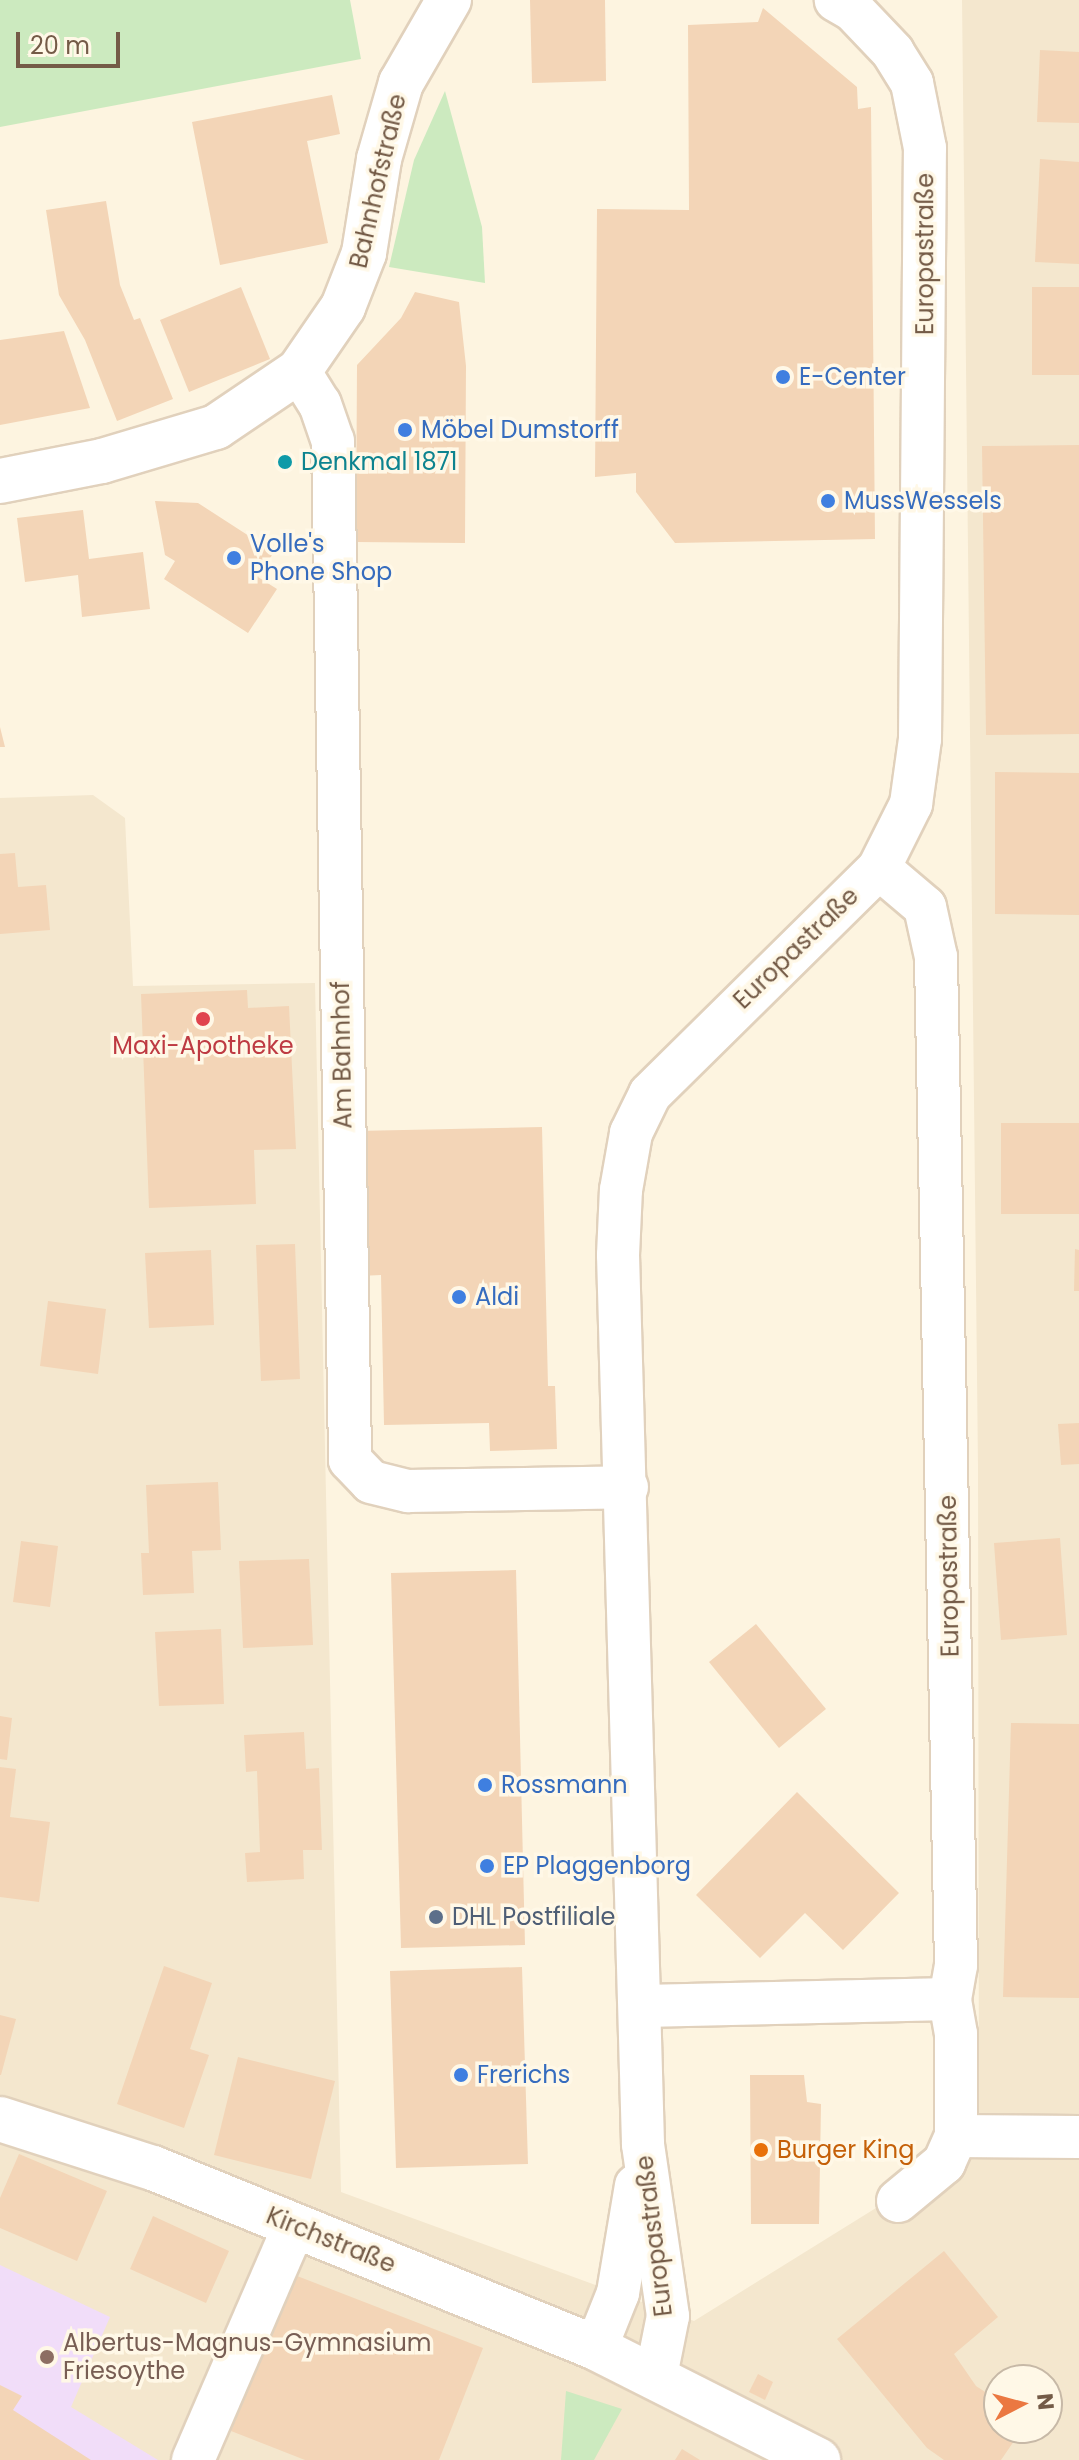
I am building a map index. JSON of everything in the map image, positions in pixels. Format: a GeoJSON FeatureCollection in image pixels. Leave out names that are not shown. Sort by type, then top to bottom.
{"type":"FeatureCollection","features":[{"type":"Feature","properties":{"kind":"street","name":"Europastraße"},"geometry":{"type":"LineString","coordinates":[[656,2376],[668,2316],[643,2144],[643,2006],[618,1255],[631,1133],[650,1094],[678,1061],[879,868],[911,804],[920,739],[925,148],[912,83],[893,52],[853,10],[836,0]]}},
{"type":"Feature","properties":{"kind":"street","name":"Bahnhofstraße"},"geometry":{"type":"LineString","coordinates":[[0,481],[102,461],[216,427],[299,371],[343,307],[364,253],[379,159],[401,83],[443,2]]}},
{"type":"Feature","properties":{"kind":"street","name":"Am Bahnhof"},"geometry":{"type":"LineString","coordinates":[[299,371],[320,404],[333,441],[350,1460],[371,1482],[408,1491],[627,1487]]}},
{"type":"Feature","properties":{"kind":"street","name":"Europastraße"},"geometry":{"type":"LineString","coordinates":[[879,868],[925,907],[936,957],[956,1965],[950,1999],[956,2034],[956,2136]]}},
{"type":"Feature","properties":{"kind":"street"},"geometry":{"type":"LineString","coordinates":[[643,2006],[950,1999]]}},
{"type":"Feature","properties":{"kind":"street","name":"Kirchstraße"},"geometry":{"type":"LineString","coordinates":[[0,2119],[153,2168],[596,2348],[818,2460]]}},
{"type":"Feature","properties":{"kind":"street"},"geometry":{"type":"LineString","coordinates":[[898,2201],[944,2163],[956,2136],[1079,2137]]}},
{"type":"Feature","properties":{"kind":"street","name":"Europastraße"},"geometry":{"type":"LineString","coordinates":[[596,2348],[618,2293],[643,2144]]}},
{"type":"Feature","properties":{"kind":"street"},"geometry":{"type":"LineString","coordinates":[[193,2460],[294,2227]]}},
{"type":"Feature","properties":{"kind":"shaded area"},"geometry":{"type":"Polygon","coordinates":[[[962,0],[1079,0],[1079,2460],[0,2460],[0,798],[93,795],[125,818],[133,986],[315,983],[341,2192],[694,2321],[979,2144],[978,1467],[962,0]]]}},
{"type":"Feature","properties":{"kind":"shaded area","name":"Albertus-Magnus-Gymnasium Friesoythe"},"geometry":{"type":"Polygon","coordinates":[[[0,2265],[110,2317],[71,2407],[158,2460],[0,2460],[0,2265]]]}},
{"type":"Feature","properties":{"kind":"green space"},"geometry":{"type":"Polygon","coordinates":[[[0,0],[350,0],[361,59],[0,127],[0,0]]]}},
{"type":"Feature","properties":{"kind":"green space"},"geometry":{"type":"Polygon","coordinates":[[[445,91],[482,227],[485,283],[389,267],[414,160],[445,91]]]}},
{"type":"Feature","properties":{"kind":"green space"},"geometry":{"type":"Polygon","coordinates":[[[566,2391],[622,2409],[594,2460],[561,2460],[566,2391]]]}},
{"type":"Feature","properties":{"kind":"building"},"geometry":{"type":"Polygon","coordinates":[[[530,0],[605,0],[606,81],[532,83],[530,0]]]}},
{"type":"Feature","properties":{"kind":"building"},"geometry":{"type":"Polygon","coordinates":[[[763,8],[857,87],[858,109],[871,107],[875,539],[675,543],[636,492],[636,473],[595,477],[597,209],[689,210],[688,25],[758,22],[763,8]]]}},
{"type":"Feature","properties":{"kind":"building"},"geometry":{"type":"Polygon","coordinates":[[[1040,50],[1079,52],[1079,123],[1037,122],[1040,50]]]}},
{"type":"Feature","properties":{"kind":"building"},"geometry":{"type":"Polygon","coordinates":[[[332,95],[340,134],[307,141],[328,243],[220,265],[192,122],[332,95]]]}},
{"type":"Feature","properties":{"kind":"building"},"geometry":{"type":"Polygon","coordinates":[[[1040,159],[1079,162],[1079,264],[1035,262],[1040,159]]]}},
{"type":"Feature","properties":{"kind":"building"},"geometry":{"type":"Polygon","coordinates":[[[106,201],[120,285],[134,320],[140,318],[173,399],[117,421],[85,340],[59,295],[46,210],[106,201]]]}},
{"type":"Feature","properties":{"kind":"building"},"geometry":{"type":"Polygon","coordinates":[[[241,287],[270,359],[189,392],[160,320],[241,287]]]}},
{"type":"Feature","properties":{"kind":"building"},"geometry":{"type":"Polygon","coordinates":[[[1032,287],[1079,287],[1079,375],[1032,375],[1032,287]]]}},
{"type":"Feature","properties":{"kind":"building"},"geometry":{"type":"Polygon","coordinates":[[[415,292],[459,302],[466,366],[465,543],[356,542],[357,365],[401,318],[415,292]]]}},
{"type":"Feature","properties":{"kind":"building"},"geometry":{"type":"Polygon","coordinates":[[[64,331],[90,408],[0,425],[0,340],[64,331]]]}},
{"type":"Feature","properties":{"kind":"building"},"geometry":{"type":"Polygon","coordinates":[[[1079,445],[1079,734],[986,735],[982,446],[1079,445]]]}},
{"type":"Feature","properties":{"kind":"building"},"geometry":{"type":"Polygon","coordinates":[[[155,501],[198,503],[274,552],[258,577],[277,589],[248,633],[164,579],[175,561],[165,555],[155,501]]]}},
{"type":"Feature","properties":{"kind":"building"},"geometry":{"type":"Polygon","coordinates":[[[83,510],[89,559],[143,552],[150,609],[82,617],[78,575],[25,582],[17,518],[83,510]]]}},
{"type":"Feature","properties":{"kind":"building"},"geometry":{"type":"Polygon","coordinates":[[[0,727],[5,747],[0,747],[0,727]]]}},
{"type":"Feature","properties":{"kind":"building"},"geometry":{"type":"Polygon","coordinates":[[[995,772],[1079,773],[1079,915],[995,914],[995,772]]]}},
{"type":"Feature","properties":{"kind":"building"},"geometry":{"type":"Polygon","coordinates":[[[15,853],[18,887],[46,885],[50,930],[0,934],[0,854],[15,853]]]}},
{"type":"Feature","properties":{"kind":"building"},"geometry":{"type":"Polygon","coordinates":[[[247,990],[248,1008],[289,1006],[296,1149],[254,1150],[256,1204],[149,1208],[141,994],[247,990]]]}},
{"type":"Feature","properties":{"kind":"building"},"geometry":{"type":"Polygon","coordinates":[[[1001,1123],[1079,1123],[1079,1214],[1001,1214],[1001,1123]]]}},
{"type":"Feature","properties":{"kind":"building"},"geometry":{"type":"Polygon","coordinates":[[[542,1127],[548,1386],[555,1386],[557,1449],[490,1451],[489,1423],[384,1425],[381,1275],[360,1276],[356,1131],[542,1127]]]}},
{"type":"Feature","properties":{"kind":"building"},"geometry":{"type":"Polygon","coordinates":[[[295,1244],[300,1379],[261,1381],[256,1245],[295,1244]]]}},
{"type":"Feature","properties":{"kind":"building"},"geometry":{"type":"Polygon","coordinates":[[[1075,1249],[1079,1250],[1079,1291],[1074,1291],[1075,1249]]]}},
{"type":"Feature","properties":{"kind":"building"},"geometry":{"type":"Polygon","coordinates":[[[211,1250],[214,1325],[149,1328],[145,1253],[211,1250]]]}},
{"type":"Feature","properties":{"kind":"building"},"geometry":{"type":"Polygon","coordinates":[[[48,1301],[106,1309],[98,1374],[40,1366],[48,1301]]]}},
{"type":"Feature","properties":{"kind":"building"},"geometry":{"type":"Polygon","coordinates":[[[1079,1423],[1079,1464],[1061,1465],[1058,1424],[1079,1423]]]}},
{"type":"Feature","properties":{"kind":"building"},"geometry":{"type":"Polygon","coordinates":[[[218,1482],[221,1550],[192,1551],[194,1593],[143,1595],[141,1553],[149,1553],[146,1485],[218,1482]]]}},
{"type":"Feature","properties":{"kind":"building"},"geometry":{"type":"Polygon","coordinates":[[[1060,1538],[1067,1635],[1001,1640],[994,1543],[1060,1538]]]}},
{"type":"Feature","properties":{"kind":"building"},"geometry":{"type":"Polygon","coordinates":[[[21,1541],[58,1546],[50,1607],[13,1602],[21,1541]]]}},
{"type":"Feature","properties":{"kind":"building"},"geometry":{"type":"Polygon","coordinates":[[[309,1559],[313,1645],[243,1648],[239,1561],[309,1559]]]}},
{"type":"Feature","properties":{"kind":"building"},"geometry":{"type":"Polygon","coordinates":[[[516,1570],[525,1945],[401,1948],[391,1573],[516,1570]]]}},
{"type":"Feature","properties":{"kind":"building"},"geometry":{"type":"Polygon","coordinates":[[[756,1624],[826,1709],[779,1748],[709,1662],[756,1624]]]}},
{"type":"Feature","properties":{"kind":"building"},"geometry":{"type":"Polygon","coordinates":[[[221,1629],[224,1704],[159,1706],[155,1632],[221,1629]]]}},
{"type":"Feature","properties":{"kind":"building"},"geometry":{"type":"Polygon","coordinates":[[[0,1716],[12,1718],[7,1760],[0,1759],[0,1716]]]}},
{"type":"Feature","properties":{"kind":"building"},"geometry":{"type":"Polygon","coordinates":[[[1011,1723],[1079,1724],[1079,1998],[1003,1997],[1011,1723]]]}},
{"type":"Feature","properties":{"kind":"building"},"geometry":{"type":"Polygon","coordinates":[[[304,1732],[306,1769],[319,1768],[322,1850],[303,1850],[304,1879],[247,1882],[245,1853],[260,1852],[257,1771],[246,1772],[244,1735],[304,1732]]]}},
{"type":"Feature","properties":{"kind":"building"},"geometry":{"type":"Polygon","coordinates":[[[0,1767],[16,1769],[10,1817],[50,1822],[39,1902],[0,1897],[0,1767]]]}},
{"type":"Feature","properties":{"kind":"building"},"geometry":{"type":"Polygon","coordinates":[[[797,1792],[899,1893],[843,1950],[805,1913],[760,1958],[696,1895],[797,1792]]]}},
{"type":"Feature","properties":{"kind":"building"},"geometry":{"type":"Polygon","coordinates":[[[164,1966],[212,1983],[190,2049],[209,2055],[184,2128],[117,2104],[164,1966]]]}},
{"type":"Feature","properties":{"kind":"building"},"geometry":{"type":"Polygon","coordinates":[[[522,1967],[528,2164],[396,2168],[390,1971],[522,1967]]]}},
{"type":"Feature","properties":{"kind":"building"},"geometry":{"type":"Polygon","coordinates":[[[0,2015],[16,2019],[1,2075],[0,2075],[0,2015]]]}},
{"type":"Feature","properties":{"kind":"building"},"geometry":{"type":"Polygon","coordinates":[[[238,2057],[335,2081],[311,2179],[214,2155],[238,2057]]]}},
{"type":"Feature","properties":{"kind":"building"},"geometry":{"type":"Polygon","coordinates":[[[750,2075],[804,2075],[807,2102],[821,2104],[819,2224],[751,2224],[750,2075]]]}},
{"type":"Feature","properties":{"kind":"building"},"geometry":{"type":"Polygon","coordinates":[[[19,2154],[107,2191],[77,2261],[0,2228],[0,2198],[19,2154]]]}},
{"type":"Feature","properties":{"kind":"building"},"geometry":{"type":"Polygon","coordinates":[[[153,2216],[229,2251],[206,2303],[130,2269],[153,2216]]]}},
{"type":"Feature","properties":{"kind":"building"},"geometry":{"type":"Polygon","coordinates":[[[944,2251],[998,2317],[954,2354],[976,2386],[983,2391],[983,2444],[1012,2444],[1001,2460],[944,2460],[927,2448],[837,2339],[944,2251]]]}},
{"type":"Feature","properties":{"kind":"building"},"geometry":{"type":"Polygon","coordinates":[[[292,2274],[483,2348],[439,2460],[305,2460],[231,2431],[292,2274]]]}},
{"type":"Feature","properties":{"kind":"building"},"geometry":{"type":"Polygon","coordinates":[[[758,2374],[773,2382],[765,2400],[749,2392],[758,2374]]]}},
{"type":"Feature","properties":{"kind":"building"},"geometry":{"type":"Polygon","coordinates":[[[0,2385],[22,2396],[13,2410],[91,2460],[0,2460],[0,2385]]]}},
{"type":"Feature","properties":{"kind":"building"},"geometry":{"type":"Polygon","coordinates":[[[682,2449],[700,2460],[675,2460],[682,2449]]]}},
{"type":"Feature","properties":{"kind":"place","name":"E-Center"},"geometry":{"type":"Point","coordinates":[783,377]}},
{"type":"Feature","properties":{"kind":"place","name":"Möbel Dumstorff"},"geometry":{"type":"Point","coordinates":[405,430]}},
{"type":"Feature","properties":{"kind":"place","name":"Denkmal 1871"},"geometry":{"type":"Point","coordinates":[285,462]}},
{"type":"Feature","properties":{"kind":"place","name":"MussWessels"},"geometry":{"type":"Point","coordinates":[828,501]}},
{"type":"Feature","properties":{"kind":"place","name":"Volle's Phone Shop"},"geometry":{"type":"Point","coordinates":[234,558]}},
{"type":"Feature","properties":{"kind":"place","name":"Maxi-Apotheke"},"geometry":{"type":"Point","coordinates":[203,1019]}},
{"type":"Feature","properties":{"kind":"place","name":"Aldi"},"geometry":{"type":"Point","coordinates":[459,1297]}},
{"type":"Feature","properties":{"kind":"place","name":"Rossmann"},"geometry":{"type":"Point","coordinates":[485,1785]}},
{"type":"Feature","properties":{"kind":"place","name":"EP Plaggenborg"},"geometry":{"type":"Point","coordinates":[487,1866]}},
{"type":"Feature","properties":{"kind":"place","name":"DHL Postfiliale"},"geometry":{"type":"Point","coordinates":[436,1917]}},
{"type":"Feature","properties":{"kind":"place","name":"Frerichs"},"geometry":{"type":"Point","coordinates":[461,2075]}},
{"type":"Feature","properties":{"kind":"place","name":"Burger King"},"geometry":{"type":"Point","coordinates":[761,2150]}},
{"type":"Feature","properties":{"kind":"place","name":"Albertus-Magnus-Gymnasium Friesoythe"},"geometry":{"type":"Point","coordinates":[47,2357]}}]}
